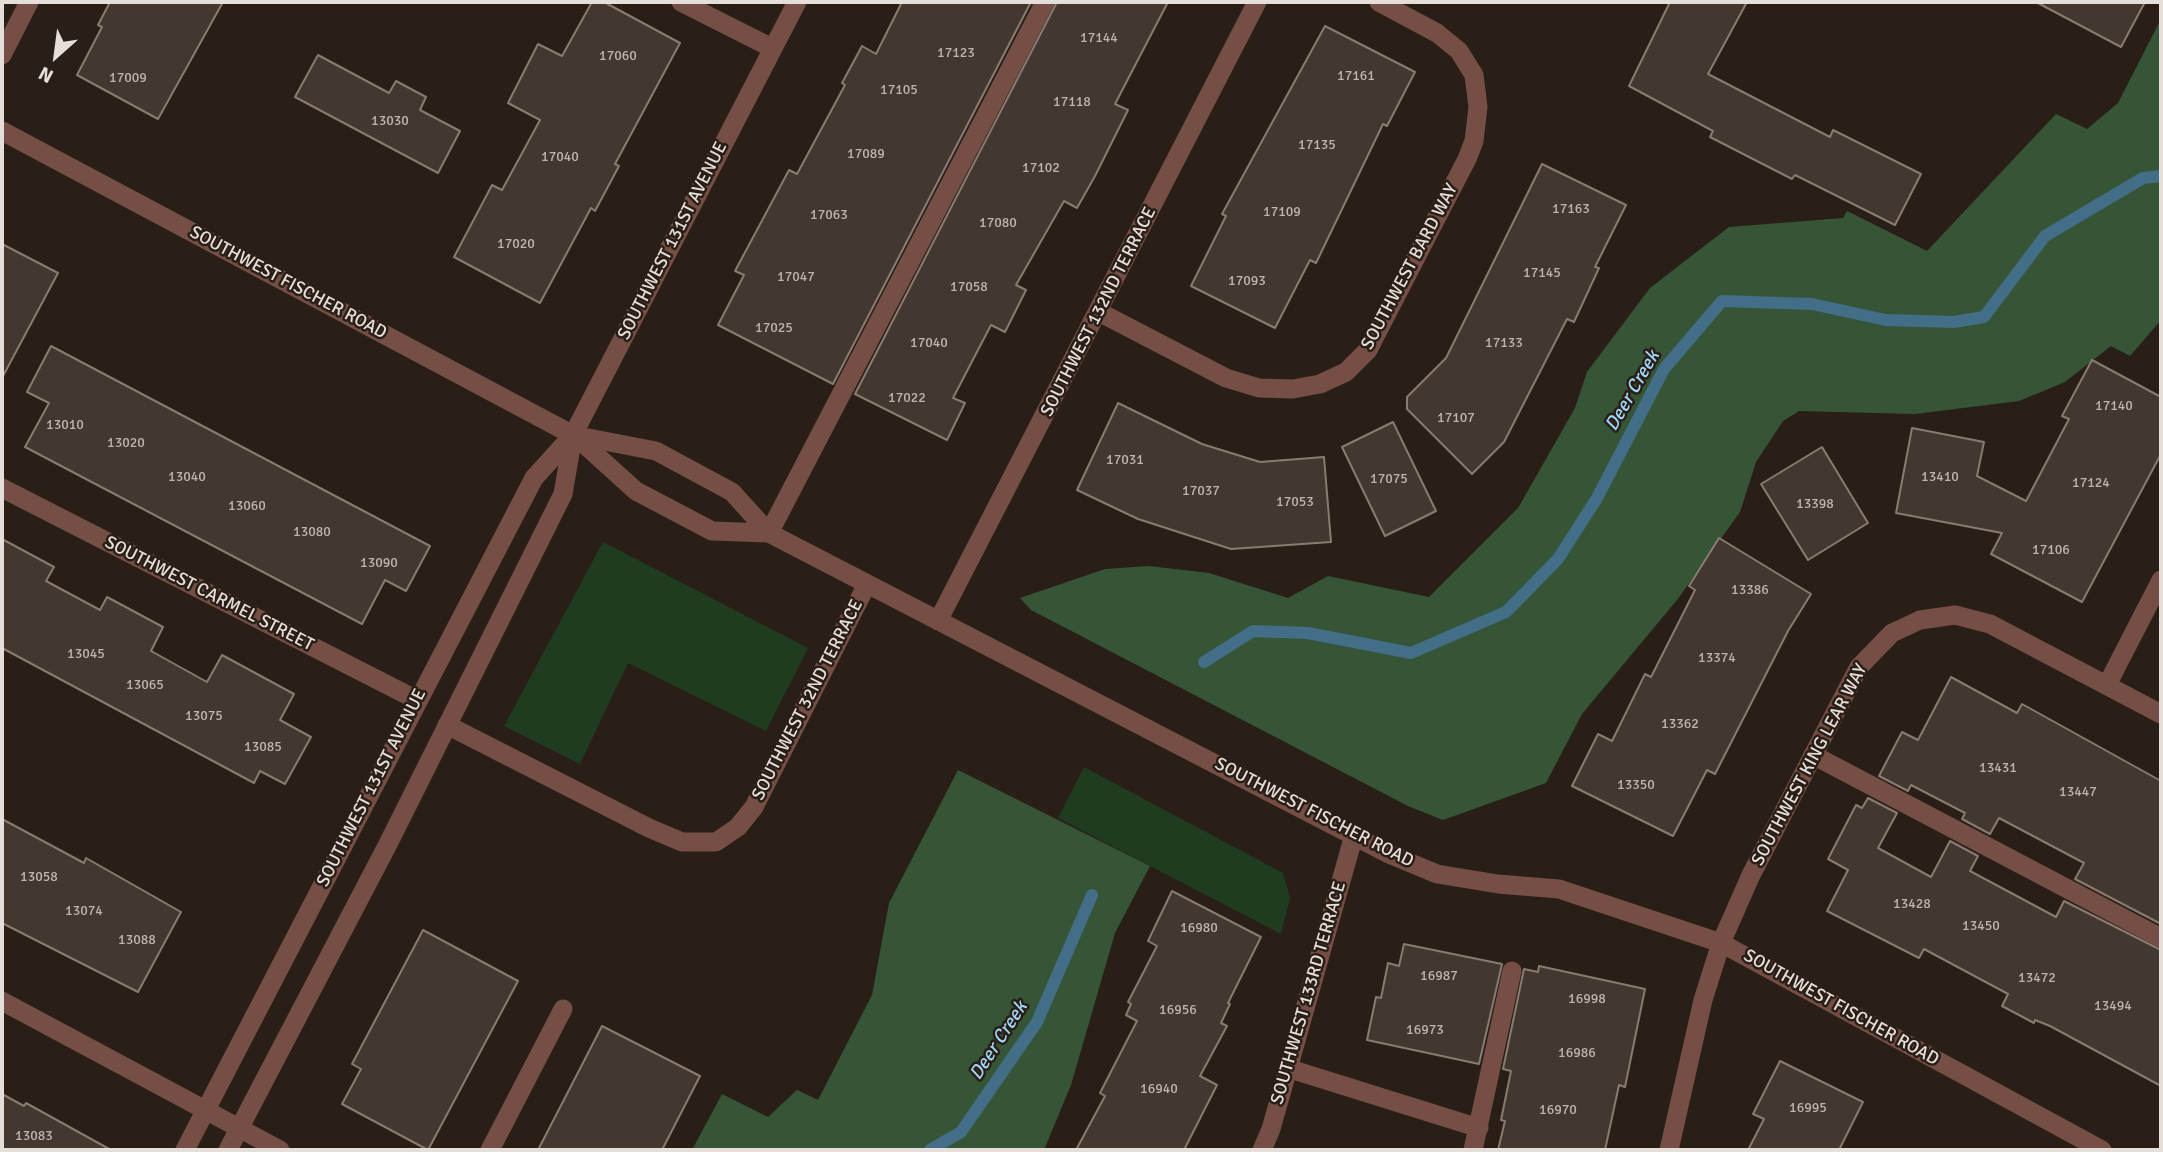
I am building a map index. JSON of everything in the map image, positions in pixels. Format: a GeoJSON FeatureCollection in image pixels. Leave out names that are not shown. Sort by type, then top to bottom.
{"type":"FeatureCollection","features":[{"type":"Feature","properties":{"kind":"street"},"geometry":{"type":"LineString","coordinates":[[2,55],[29,2]]}},
{"type":"Feature","properties":{"kind":"street"},"geometry":{"type":"LineString","coordinates":[[681,2],[772,48]]}},
{"type":"Feature","properties":{"kind":"street","name":"SOUTHWEST 131ST AVENUE"},"geometry":{"type":"LineString","coordinates":[[186,1150],[534,478],[573,435],[797,2]]}},
{"type":"Feature","properties":{"kind":"street"},"geometry":{"type":"LineString","coordinates":[[769,533],[1045,2]]}},
{"type":"Feature","properties":{"kind":"street","name":"SOUTHWEST 132ND TERRACE"},"geometry":{"type":"LineString","coordinates":[[939,621],[1257,2]]}},
{"type":"Feature","properties":{"kind":"street","name":"SOUTHWEST BARD WAY"},"geometry":{"type":"LineString","coordinates":[[1099,312],[1242,385],[1273,389],[1307,387],[1346,372],[1368,350],[1471,150],[1478,107],[1474,75],[1467,61],[1437,33],[1379,2]]}},
{"type":"Feature","properties":{"kind":"street","name":"SOUTHWEST FISCHER ROAD"},"geometry":{"type":"LineString","coordinates":[[2,131],[573,435],[636,491],[712,531],[769,533]]}},
{"type":"Feature","properties":{"kind":"street","name":"SOUTHWEST 131ST AVENUE"},"geometry":{"type":"LineString","coordinates":[[228,1150],[563,494],[573,435]]}},
{"type":"Feature","properties":{"kind":"street","name":"SOUTHWEST FISCHER ROAD"},"geometry":{"type":"LineString","coordinates":[[573,435],[656,451],[732,492],[769,533],[1354,835],[1437,874],[1498,884],[1559,889],[1622,907],[1721,943],[2102,1150]]}},
{"type":"Feature","properties":{"kind":"street","name":"SOUTHWEST CARMEL STREET"},"geometry":{"type":"LineString","coordinates":[[2,488],[417,700]]}},
{"type":"Feature","properties":{"kind":"street"},"geometry":{"type":"LineString","coordinates":[[2108,685],[2161,580]]}},
{"type":"Feature","properties":{"kind":"street","name":"SOUTHWEST 32ND TERRACE"},"geometry":{"type":"LineString","coordinates":[[447,725],[649,828],[682,842],[716,842],[738,827],[754,807],[867,584]]}},
{"type":"Feature","properties":{"kind":"street","name":"SOUTHWEST KING LEAR WAY"},"geometry":{"type":"LineString","coordinates":[[1669,1150],[1703,1000],[1721,943],[1751,875],[1859,667],[1892,633],[1920,620],[1955,615],[1990,624],[2161,713]]}},
{"type":"Feature","properties":{"kind":"street"},"geometry":{"type":"LineString","coordinates":[[1813,755],[2161,938]]}},
{"type":"Feature","properties":{"kind":"street","name":"SOUTHWEST 133RD TERRACE"},"geometry":{"type":"LineString","coordinates":[[1262,1150],[1271,1129],[1354,835]]}},
{"type":"Feature","properties":{"kind":"street"},"geometry":{"type":"LineString","coordinates":[[1473,1150],[1512,971]]}},
{"type":"Feature","properties":{"kind":"street"},"geometry":{"type":"LineString","coordinates":[[2,1001],[280,1150]]}},
{"type":"Feature","properties":{"kind":"street"},"geometry":{"type":"LineString","coordinates":[[490,1150],[564,1009]]}},
{"type":"Feature","properties":{"kind":"street"},"geometry":{"type":"LineString","coordinates":[[1287,1068],[1479,1128]]}},
{"type":"Feature","properties":{"kind":"green space"},"geometry":{"type":"Polygon","coordinates":[[[2161,19],[2161,320],[2130,356],[2111,346],[2065,382],[2019,401],[1915,414],[1799,411],[1783,421],[1756,462],[1740,512],[1677,600],[1582,714],[1546,783],[1443,820],[1408,806],[1031,610],[1020,598],[1105,569],[1149,566],[1209,573],[1288,598],[1328,576],[1429,597],[1518,508],[1575,408],[1587,372],[1650,288],[1729,227],[1843,218],[1847,211],[1927,251],[2056,114],[2087,129],[2118,103],[2161,19]]]}},
{"type":"Feature","properties":{"kind":"green space"},"geometry":{"type":"Polygon","coordinates":[[[603,542],[808,648],[766,731],[628,663],[580,764],[504,726],[603,542]]]}},
{"type":"Feature","properties":{"kind":"green space"},"geometry":{"type":"Polygon","coordinates":[[[1084,767],[1283,873],[1290,898],[1281,934],[1058,818],[1084,767]]]}},
{"type":"Feature","properties":{"kind":"green space"},"geometry":{"type":"Polygon","coordinates":[[[958,770],[1150,866],[1115,933],[1071,1085],[1044,1150],[692,1150],[722,1094],[768,1117],[797,1090],[818,1100],[872,995],[889,903],[958,770]]]}},
{"type":"Feature","properties":{"kind":"building"},"geometry":{"type":"Polygon","coordinates":[[[110,2],[223,2],[158,119],[77,75],[102,27],[98,25],[110,2]]]}},
{"type":"Feature","properties":{"kind":"building"},"geometry":{"type":"Polygon","coordinates":[[[592,2],[604,2],[680,43],[615,164],[619,166],[595,211],[591,208],[540,303],[454,257],[492,185],[502,190],[540,120],[508,103],[538,44],[562,56],[592,2]]]}},
{"type":"Feature","properties":{"kind":"building"},"geometry":{"type":"Polygon","coordinates":[[[902,2],[1031,2],[833,384],[718,325],[744,275],[735,271],[789,170],[797,174],[845,85],[842,83],[862,46],[876,54],[902,2]]]}},
{"type":"Feature","properties":{"kind":"building"},"geometry":{"type":"Polygon","coordinates":[[[1057,2],[1168,2],[1115,104],[1128,110],[1095,176],[1077,208],[1064,201],[1016,285],[1026,290],[1005,332],[991,325],[953,398],[965,403],[947,440],[855,394],[1057,2]]]}},
{"type":"Feature","properties":{"kind":"building"},"geometry":{"type":"Polygon","coordinates":[[[1670,2],[1747,2],[1708,74],[1830,137],[1833,130],[1921,174],[1895,225],[1795,175],[1792,179],[1710,137],[1713,131],[1629,86],[1670,2]]]}},
{"type":"Feature","properties":{"kind":"building"},"geometry":{"type":"Polygon","coordinates":[[[2036,2],[2145,2],[2121,47],[2036,2]]]}},
{"type":"Feature","properties":{"kind":"building"},"geometry":{"type":"Polygon","coordinates":[[[1325,26],[1415,72],[1387,126],[1383,124],[1316,263],[1310,260],[1275,328],[1191,286],[1226,216],[1222,214],[1325,26]]]}},
{"type":"Feature","properties":{"kind":"building"},"geometry":{"type":"Polygon","coordinates":[[[318,55],[389,93],[396,81],[426,97],[420,110],[460,131],[438,173],[295,97],[318,55]]]}},
{"type":"Feature","properties":{"kind":"building"},"geometry":{"type":"Polygon","coordinates":[[[1542,164],[1626,205],[1595,267],[1599,268],[1574,322],[1567,319],[1504,442],[1472,474],[1407,409],[1407,397],[1446,358],[1542,164]]]}},
{"type":"Feature","properties":{"kind":"building"},"geometry":{"type":"Polygon","coordinates":[[[2,244],[58,273],[2,378],[2,244]]]}},
{"type":"Feature","properties":{"kind":"building"},"geometry":{"type":"Polygon","coordinates":[[[51,346],[430,546],[406,591],[385,580],[362,624],[25,447],[49,403],[27,392],[51,346]]]}},
{"type":"Feature","properties":{"kind":"building"},"geometry":{"type":"Polygon","coordinates":[[[2092,360],[2161,397],[2161,454],[2082,602],[1991,554],[2002,533],[1896,513],[1912,428],[1984,442],[1977,476],[2026,501],[2069,419],[2062,416],[2092,360]]]}},
{"type":"Feature","properties":{"kind":"building"},"geometry":{"type":"Polygon","coordinates":[[[1118,403],[1202,444],[1260,462],[1324,457],[1331,542],[1231,549],[1138,519],[1077,490],[1118,403]]]}},
{"type":"Feature","properties":{"kind":"building"},"geometry":{"type":"Polygon","coordinates":[[[1393,422],[1436,511],[1385,536],[1342,447],[1393,422]]]}},
{"type":"Feature","properties":{"kind":"building"},"geometry":{"type":"Polygon","coordinates":[[[1822,447],[1868,523],[1808,560],[1761,484],[1822,447]]]}},
{"type":"Feature","properties":{"kind":"building"},"geometry":{"type":"Polygon","coordinates":[[[1719,538],[1811,594],[1788,631],[1715,774],[1707,770],[1673,836],[1572,786],[1598,734],[1612,741],[1645,674],[1651,677],[1695,590],[1689,586],[1719,538]]]}},
{"type":"Feature","properties":{"kind":"building"},"geometry":{"type":"Polygon","coordinates":[[[2,539],[54,567],[46,581],[100,610],[107,597],[163,627],[151,651],[207,682],[222,655],[294,694],[280,720],[311,737],[285,784],[260,771],[254,783],[2,648],[2,539]]]}},
{"type":"Feature","properties":{"kind":"building"},"geometry":{"type":"Polygon","coordinates":[[[1951,677],[2017,713],[2022,704],[2161,781],[2161,924],[2075,879],[2084,863],[1999,818],[1990,834],[1962,819],[1965,813],[1911,785],[1908,791],[1879,776],[1902,732],[1918,740],[1951,677]]]}},
{"type":"Feature","properties":{"kind":"building"},"geometry":{"type":"Polygon","coordinates":[[[1868,798],[1897,813],[1878,848],[1931,877],[1950,841],[1978,856],[1970,871],[2056,917],[2064,901],[2161,950],[2161,1086],[2050,1026],[2035,1020],[2034,1023],[2002,1006],[2008,994],[1924,949],[1919,958],[1827,911],[1848,870],[1828,859],[1856,805],[1862,808],[1868,798]]]}},
{"type":"Feature","properties":{"kind":"building"},"geometry":{"type":"Polygon","coordinates":[[[2,819],[84,863],[86,858],[181,912],[138,992],[2,923],[2,819]]]}},
{"type":"Feature","properties":{"kind":"building"},"geometry":{"type":"Polygon","coordinates":[[[1172,891],[1261,937],[1228,1003],[1230,1004],[1221,1023],[1227,1026],[1200,1076],[1217,1085],[1184,1150],[1076,1150],[1105,1096],[1100,1093],[1137,1021],[1126,1015],[1131,1004],[1128,1002],[1157,946],[1148,941],[1172,891]]]}},
{"type":"Feature","properties":{"kind":"building"},"geometry":{"type":"Polygon","coordinates":[[[423,930],[518,981],[428,1150],[342,1104],[361,1069],[352,1064],[423,930]]]}},
{"type":"Feature","properties":{"kind":"building"},"geometry":{"type":"Polygon","coordinates":[[[1404,944],[1502,964],[1479,1064],[1367,1040],[1376,997],[1381,998],[1388,963],[1399,966],[1404,944]]]}},
{"type":"Feature","properties":{"kind":"building"},"geometry":{"type":"Polygon","coordinates":[[[1539,966],[1645,989],[1625,1087],[1619,1085],[1605,1150],[1498,1150],[1505,1121],[1501,1120],[1511,1071],[1503,1069],[1524,969],[1538,972],[1539,966]]]}},
{"type":"Feature","properties":{"kind":"building"},"geometry":{"type":"Polygon","coordinates":[[[602,1026],[700,1076],[662,1150],[538,1150],[602,1026]]]}},
{"type":"Feature","properties":{"kind":"building"},"geometry":{"type":"Polygon","coordinates":[[[1780,1061],[1863,1102],[1839,1150],[1748,1150],[1764,1119],[1753,1114],[1780,1061]]]}},
{"type":"Feature","properties":{"kind":"building"},"geometry":{"type":"Polygon","coordinates":[[[2,1094],[24,1106],[26,1103],[111,1150],[2,1150],[2,1094]]]}},
{"type":"Feature","properties":{"kind":"waterway","name":"Deer Creek"},"geometry":{"type":"LineString","coordinates":[[1204,662],[1253,631],[1308,633],[1411,653],[1506,612],[1558,559],[1597,498],[1664,369],[1722,301],[1812,304],[1886,320],[1954,322],[1984,317],[2045,236],[2143,178],[2161,176]]}},
{"type":"Feature","properties":{"kind":"waterway","name":"Deer Creek"},"geometry":{"type":"LineString","coordinates":[[930,1150],[961,1132],[1037,1022],[1092,895]]}}]}
